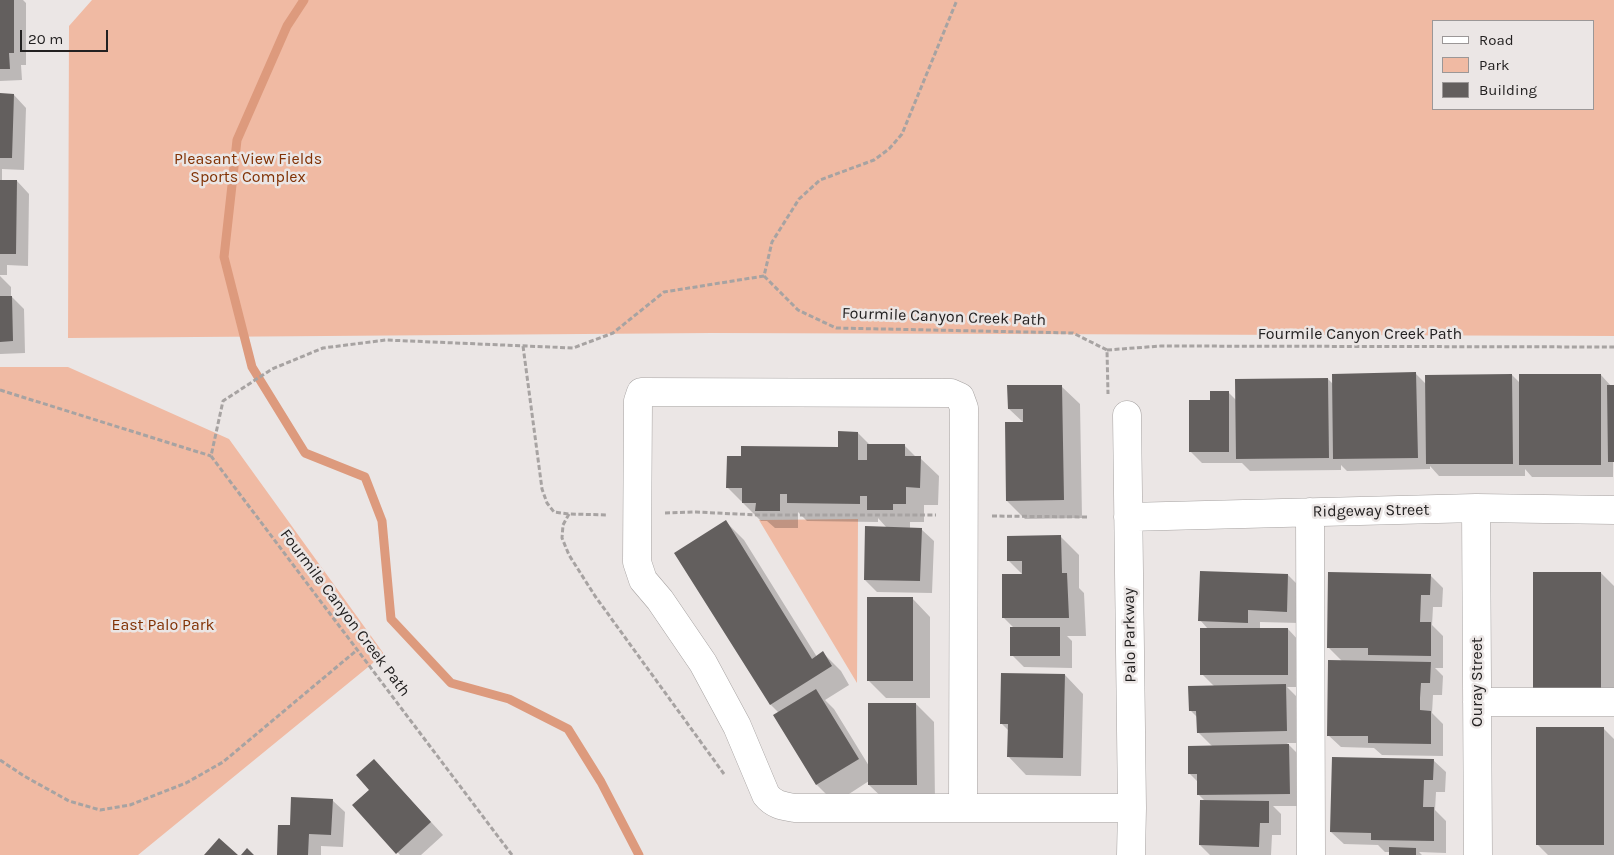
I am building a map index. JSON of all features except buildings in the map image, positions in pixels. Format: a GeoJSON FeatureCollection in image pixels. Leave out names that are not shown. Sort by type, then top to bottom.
{"type":"FeatureCollection","features":[{"type":"Feature","properties":{"kind":"street"},"geometry":{"type":"LineString","coordinates":[[964,807],[964,408],[960,397],[951,393],[641,392],[638,401],[637,562],[643,580],[660,600],[703,663],[737,726],[766,795],[772,802],[781,806],[795,808],[1132,808]]}},
{"type":"Feature","properties":{"kind":"street","name":"Palo Parkway"},"geometry":{"type":"LineString","coordinates":[[1127,416],[1131,855]]}},
{"type":"Feature","properties":{"kind":"street","name":"Ridgeway Street"},"geometry":{"type":"LineString","coordinates":[[1128,517],[1476,508],[1614,510]]}},
{"type":"Feature","properties":{"kind":"street","name":"Ouray Street"},"geometry":{"type":"LineString","coordinates":[[1476,508],[1478,855]]}},
{"type":"Feature","properties":{"kind":"street"},"geometry":{"type":"LineString","coordinates":[[1310,512],[1311,855]]}},
{"type":"Feature","properties":{"kind":"street"},"geometry":{"type":"LineString","coordinates":[[1477,702],[1614,702]]}},
{"type":"Feature","properties":{"kind":"path"},"geometry":{"type":"LineString","coordinates":[[0,390],[211,456],[224,401],[272,369],[323,348],[386,340],[573,348],[613,333],[664,292],[764,276],[772,242],[799,199],[820,180],[874,160],[889,149],[902,134],[957,0]]}},
{"type":"Feature","properties":{"kind":"path","name":"Fourmile Canyon Creek Path"},"geometry":{"type":"LineString","coordinates":[[764,276],[798,310],[836,328],[1074,333],[1107,350],[1161,346],[1614,347]]}},
{"type":"Feature","properties":{"kind":"path"},"geometry":{"type":"LineString","coordinates":[[523,346],[542,489],[547,503],[554,512],[569,514],[696,512],[758,515],[1089,517]]}},
{"type":"Feature","properties":{"kind":"path"},"geometry":{"type":"LineString","coordinates":[[1107,350],[1108,405],[1127,416]]}},
{"type":"Feature","properties":{"kind":"path","name":"Fourmile Canyon Creek Path"},"geometry":{"type":"LineString","coordinates":[[211,456],[512,855]]}},
{"type":"Feature","properties":{"kind":"path"},"geometry":{"type":"LineString","coordinates":[[0,760],[69,801],[100,810],[130,805],[186,783],[224,762],[357,650]]}},
{"type":"Feature","properties":{"kind":"green space","name":"Pleasant View Fields Sports Complex"},"geometry":{"type":"Polygon","coordinates":[[[92,0],[1614,0],[1614,336],[712,333],[68,338],[69,26],[92,0]]]}},
{"type":"Feature","properties":{"kind":"green space","name":"East Palo Park"},"geometry":{"type":"Polygon","coordinates":[[[0,367],[68,367],[229,439],[384,654],[138,855],[0,855],[0,367]]]}},
{"type":"Feature","properties":{"kind":"green space"},"geometry":{"type":"Polygon","coordinates":[[[858,519],[857,683],[759,520],[858,519]]]}},
{"type":"Feature","properties":{"kind":"waterway"},"geometry":{"type":"LineString","coordinates":[[304,0],[287,26],[237,140],[224,257],[252,367],[305,453],[365,477],[382,521],[391,619],[451,683],[509,699],[568,729],[601,782],[639,855]]}}]}
